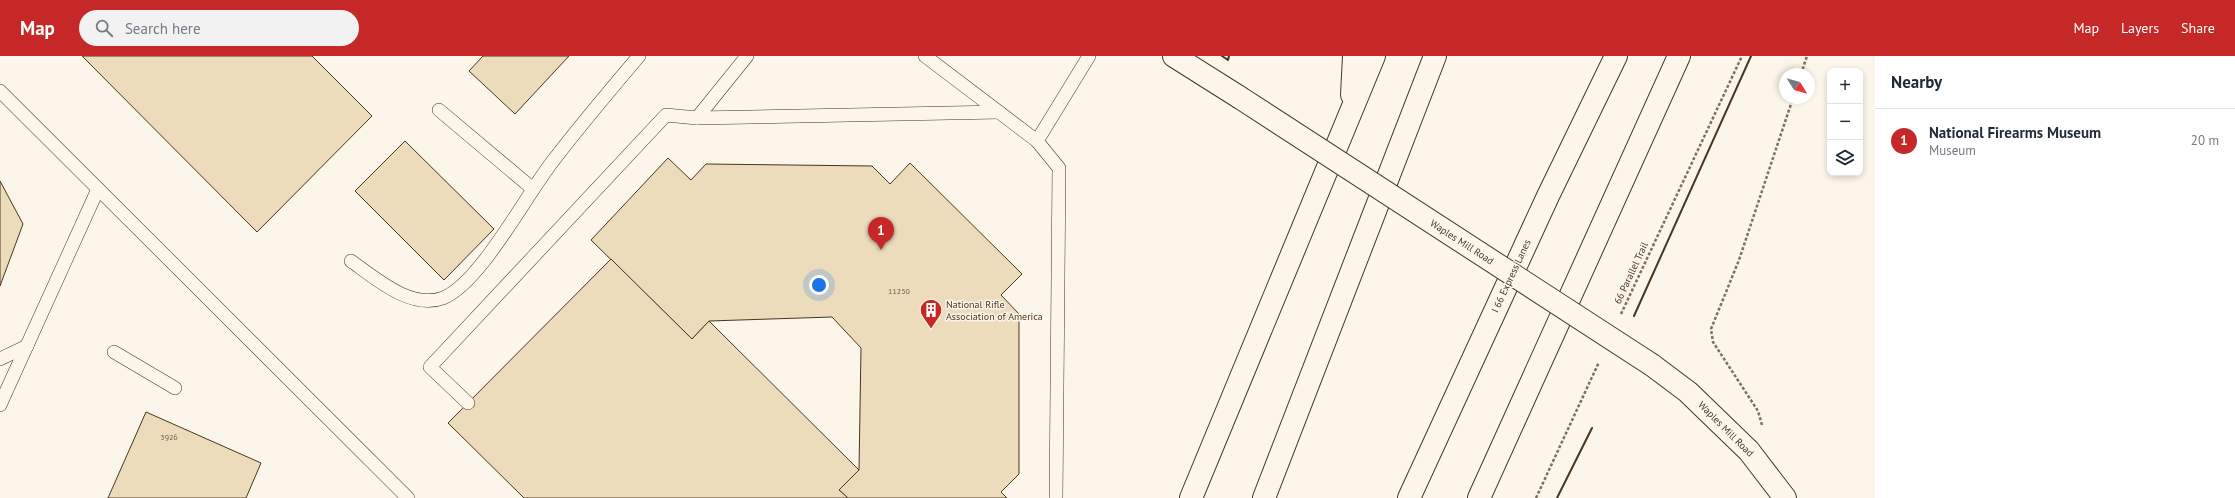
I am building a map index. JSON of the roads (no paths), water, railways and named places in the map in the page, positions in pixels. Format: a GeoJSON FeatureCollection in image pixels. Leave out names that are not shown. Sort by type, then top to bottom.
{"type":"FeatureCollection","features":[{"type":"Feature","properties":{"kind":"main road","name":"Waples Mill Road"},"geometry":{"type":"LineString","coordinates":[[1174,56],[1652,365],[1688,392],[1749,451],[1785,498]]}},
{"type":"Feature","properties":{"kind":"main road"},"geometry":{"type":"LineString","coordinates":[[1351,112],[1354,56]]}},
{"type":"Feature","properties":{"kind":"main road"},"geometry":{"type":"LineString","coordinates":[[1191,498],[1374,56]]}},
{"type":"Feature","properties":{"kind":"main road"},"geometry":{"type":"LineString","coordinates":[[1264,498],[1435,56]]}},
{"type":"Feature","properties":{"kind":"main road","name":"I 66 Express Lanes"},"geometry":{"type":"LineString","coordinates":[[1410,498],[1548,196],[1616,56]]}},
{"type":"Feature","properties":{"kind":"main road"},"geometry":{"type":"LineString","coordinates":[[1479,498],[1679,56]]}},
{"type":"Feature","properties":{"kind":"lane"},"geometry":{"type":"LineString","coordinates":[[351,261],[402,296],[425,300],[443,298],[465,283],[482,264],[555,158],[639,56]]}},
{"type":"Feature","properties":{"kind":"lane"},"geometry":{"type":"LineString","coordinates":[[697,118],[747,56]]}},
{"type":"Feature","properties":{"kind":"lane"},"geometry":{"type":"LineString","coordinates":[[925,56],[1036,141],[1059,168],[1056,498]]}},
{"type":"Feature","properties":{"kind":"lane"},"geometry":{"type":"LineString","coordinates":[[1036,141],[1089,56]]}},
{"type":"Feature","properties":{"kind":"lane"},"geometry":{"type":"LineString","coordinates":[[0,91],[408,498]]}},
{"type":"Feature","properties":{"kind":"lane"},"geometry":{"type":"LineString","coordinates":[[439,110],[533,190]]}},
{"type":"Feature","properties":{"kind":"lane"},"geometry":{"type":"LineString","coordinates":[[468,404],[430,367],[666,115],[697,118],[999,112]]}},
{"type":"Feature","properties":{"kind":"lane"},"geometry":{"type":"LineString","coordinates":[[0,405],[98,188]]}},
{"type":"Feature","properties":{"kind":"lane"},"geometry":{"type":"LineString","coordinates":[[0,359],[27,346]]}},
{"type":"Feature","properties":{"kind":"lane"},"geometry":{"type":"LineString","coordinates":[[114,352],[175,388]]}},
{"type":"Feature","properties":{"kind":"place","name":"National Firearms Museum"},"geometry":{"type":"Point","coordinates":[881,250]}},
{"type":"Feature","properties":{"kind":"place","name":"National Rifle Association of America"},"geometry":{"type":"Point","coordinates":[931,330]}}]}
